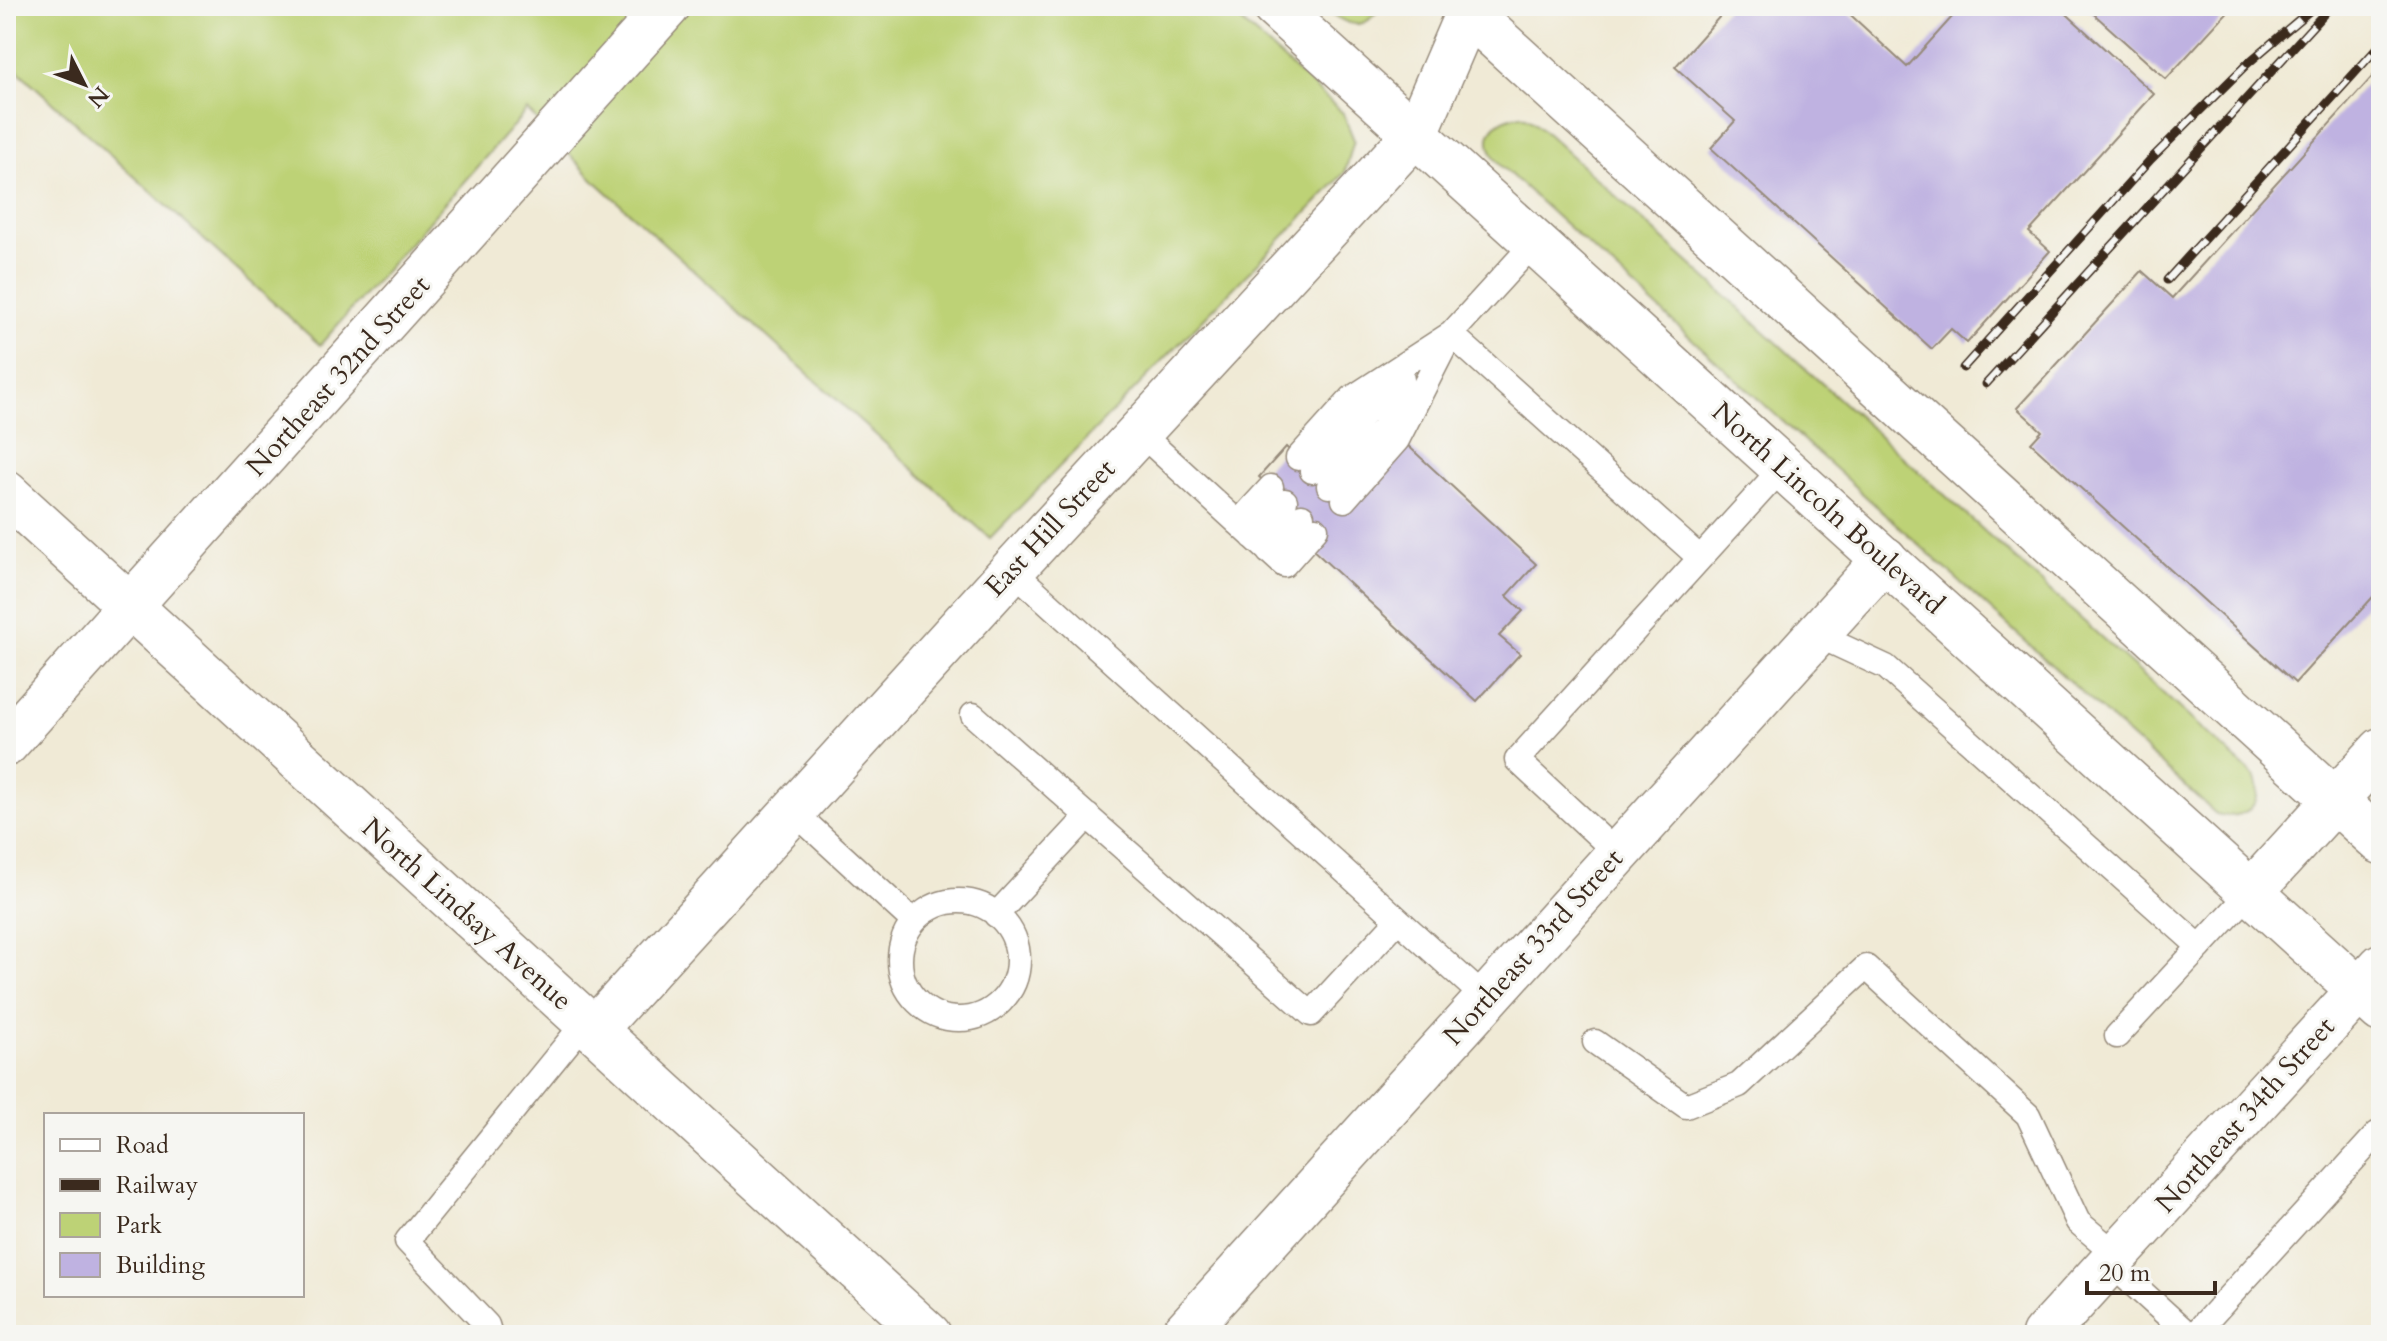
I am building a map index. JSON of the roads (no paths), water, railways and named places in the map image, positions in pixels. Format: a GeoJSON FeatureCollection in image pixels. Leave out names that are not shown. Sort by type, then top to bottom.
{"type":"FeatureCollection","features":[{"type":"Feature","properties":{"kind":"street","name":"Northeast 32nd Street"},"geometry":{"type":"LineString","coordinates":[[6,744],[668,6]]}},
{"type":"Feature","properties":{"kind":"street","name":"North Lincoln Boulevard"},"geometry":{"type":"LineString","coordinates":[[1274,6],[2250,893],[2374,988]]}},
{"type":"Feature","properties":{"kind":"street","name":"East Hill Street"},"geometry":{"type":"LineString","coordinates":[[590,1026],[793,811],[1416,133],[1467,8]]}},
{"type":"Feature","properties":{"kind":"street"},"geometry":{"type":"LineString","coordinates":[[1467,8],[2381,842]]}},
{"type":"Feature","properties":{"kind":"street","name":"North Lindsay Avenue"},"geometry":{"type":"LineString","coordinates":[[6,493],[929,1335]]}},
{"type":"Feature","properties":{"kind":"street","name":"Northeast 33rd Street"},"geometry":{"type":"LineString","coordinates":[[1182,1335],[1885,559]]}},
{"type":"Feature","properties":{"kind":"street"},"geometry":{"type":"LineString","coordinates":[[2250,893],[2381,750]]}},
{"type":"Feature","properties":{"kind":"street","name":"Northeast 34th Street"},"geometry":{"type":"LineString","coordinates":[[2044,1335],[2374,988]]}},
{"type":"Feature","properties":{"kind":"lane"},"geometry":{"type":"LineString","coordinates":[[1451,334],[1397,440],[1321,479],[1352,398],[1451,334],[1535,242]]}},
{"type":"Feature","properties":{"kind":"lane"},"geometry":{"type":"LineString","coordinates":[[1451,334],[1700,558]]}},
{"type":"Feature","properties":{"kind":"lane"},"geometry":{"type":"LineString","coordinates":[[1139,432],[1253,538],[1284,565],[1294,508],[1253,538]]}},
{"type":"Feature","properties":{"kind":"lane"},"geometry":{"type":"LineString","coordinates":[[1618,854],[1517,760],[1783,467]]}},
{"type":"Feature","properties":{"kind":"lane"},"geometry":{"type":"LineString","coordinates":[[1012,570],[1486,999]]}},
{"type":"Feature","properties":{"kind":"lane"},"geometry":{"type":"LineString","coordinates":[[1817,635],[1886,667],[2200,947]]}},
{"type":"Feature","properties":{"kind":"lane"},"geometry":{"type":"LineString","coordinates":[[973,715],[1311,1014],[1398,920]]}},
{"type":"Feature","properties":{"kind":"lane"},"geometry":{"type":"LineString","coordinates":[[793,811],[914,922]]}},
{"type":"Feature","properties":{"kind":"lane"},"geometry":{"type":"LineString","coordinates":[[996,915],[1088,816]]}},
{"type":"Feature","properties":{"kind":"lane"},"geometry":{"type":"LineString","coordinates":[[2117,1036],[2250,893]]}},
{"type":"Feature","properties":{"kind":"lane"},"geometry":{"type":"LineString","coordinates":[[968,901],[986,907],[996,915],[1012,933],[1017,951],[1017,970],[1012,987],[1001,1002],[986,1013],[968,1019],[949,1019],[931,1013],[905,988],[900,969],[900,951],[906,933],[932,907],[950,902],[968,901]]}},
{"type":"Feature","properties":{"kind":"lane"},"geometry":{"type":"LineString","coordinates":[[1595,1042],[1686,1106],[1739,1085],[1866,967],[2028,1115],[2078,1222],[2192,1335],[2377,1134],[2381,1137]]}},
{"type":"Feature","properties":{"kind":"lane"},"geometry":{"type":"LineString","coordinates":[[490,1335],[487,1325],[407,1241],[590,1026]]}},
{"type":"Feature","properties":{"kind":"railway"},"geometry":{"type":"LineString","coordinates":[[1963,368],[2151,159],[2247,64],[2315,6]]}},
{"type":"Feature","properties":{"kind":"railway"},"geometry":{"type":"LineString","coordinates":[[1986,384],[2331,6]]}},
{"type":"Feature","properties":{"kind":"railway"},"geometry":{"type":"LineString","coordinates":[[2167,280],[2381,44]]}}]}
